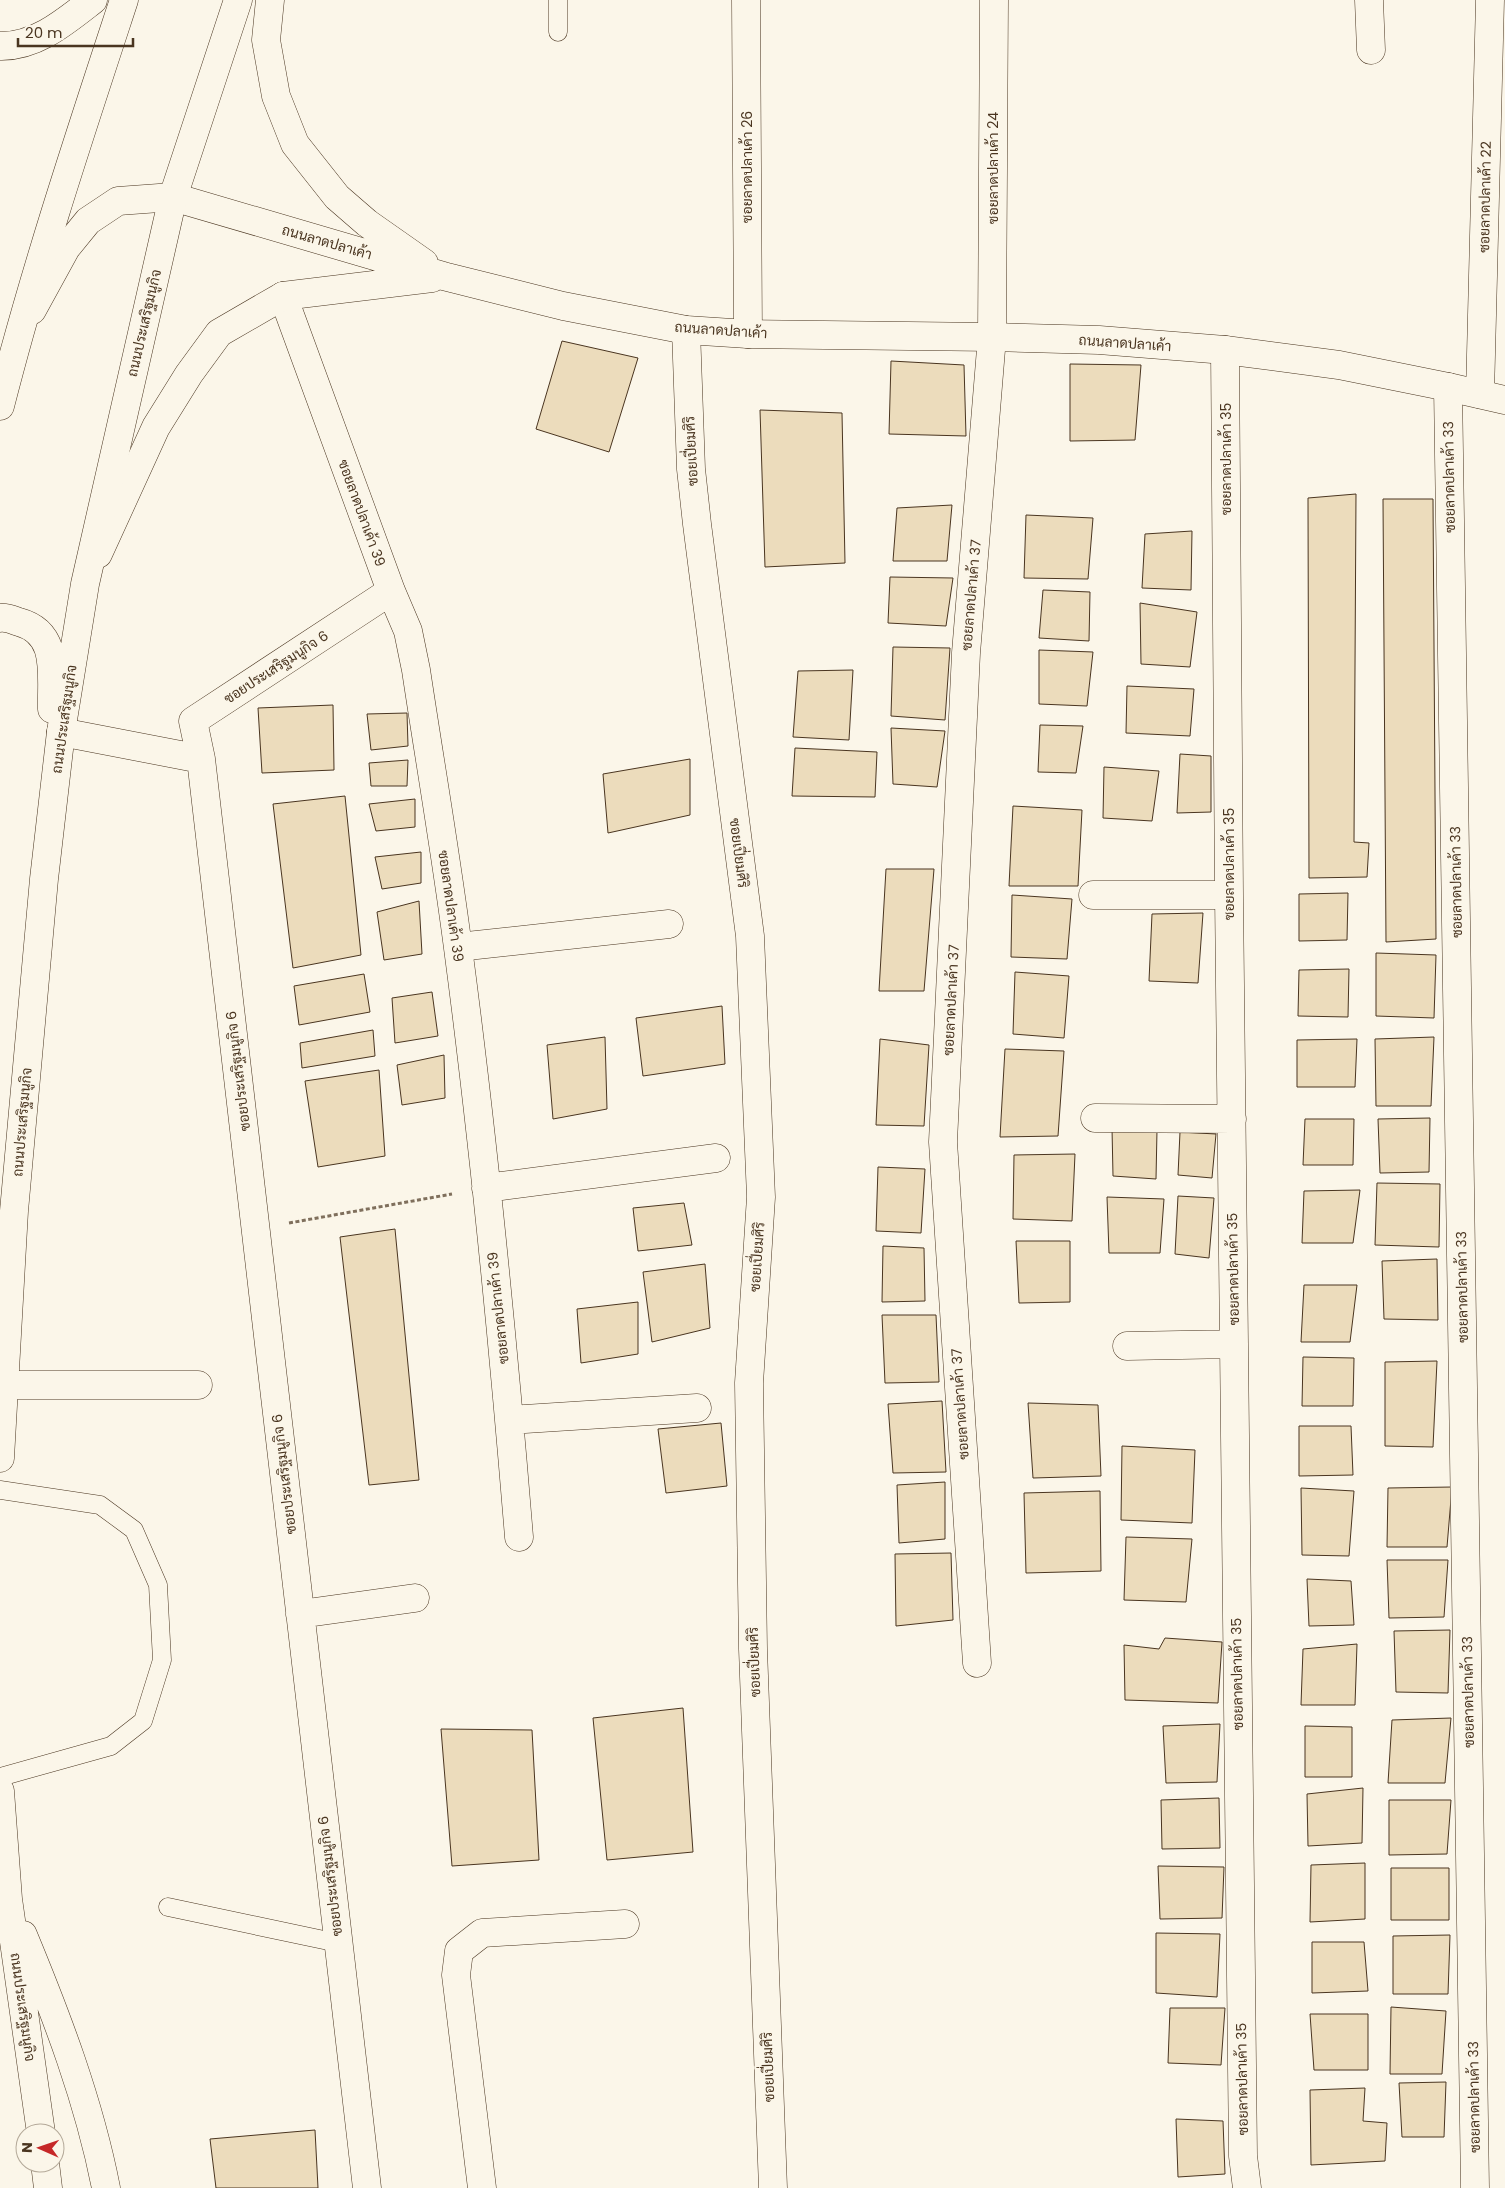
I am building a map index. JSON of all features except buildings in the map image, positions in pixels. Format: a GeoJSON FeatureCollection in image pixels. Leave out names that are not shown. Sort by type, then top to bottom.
{"type":"FeatureCollection","features":[{"type":"Feature","properties":{"kind":"street"},"geometry":{"type":"LineString","coordinates":[[0,46],[15,46],[57,28],[93,0]]}},
{"type":"Feature","properties":{"kind":"street"},"geometry":{"type":"LineString","coordinates":[[1,385],[124,0]]}},
{"type":"Feature","properties":{"kind":"street","name":"ถนนประเสริฐมนูกิจ"},"geometry":{"type":"LineString","coordinates":[[0,1458],[14,1211],[44,879],[61,732],[85,584],[172,197],[238,0]]}},
{"type":"Feature","properties":{"kind":"street"},"geometry":{"type":"LineString","coordinates":[[270,0],[266,40],[276,96],[295,144],[337,197],[367,223],[443,276]]}},
{"type":"Feature","properties":{"kind":"street","name":"ซอยลาดปลาเค้า 26"},"geometry":{"type":"LineString","coordinates":[[746,0],[748,334]]}},
{"type":"Feature","properties":{"kind":"street","name":"ซอยลาดปลาเค้า 24"},"geometry":{"type":"LineString","coordinates":[[992,337],[994,0]]}},
{"type":"Feature","properties":{"kind":"street"},"geometry":{"type":"LineString","coordinates":[[1369,0],[1371,50]]}},
{"type":"Feature","properties":{"kind":"street","name":"ซอยลาดปลาเค้า 22"},"geometry":{"type":"LineString","coordinates":[[1490,0],[1492,397]]}},
{"type":"Feature","properties":{"kind":"street","name":"ถนนลาดปลาเค้า"},"geometry":{"type":"LineString","coordinates":[[18,334],[66,248],[88,220],[118,201],[172,197],[443,276],[563,306],[686,330],[748,334],[1099,340],[1225,350],[1339,366],[1492,397]]}},
{"type":"Feature","properties":{"kind":"street"},"geometry":{"type":"LineString","coordinates":[[85,584],[156,427],[189,374],[219,333],[283,296],[443,276]]}},
{"type":"Feature","properties":{"kind":"street","name":"ซอยลาดปลาเค้า 39"},"geometry":{"type":"LineString","coordinates":[[283,296],[391,591],[408,631],[416,670],[458,947],[510,1420],[519,1537]]}},
{"type":"Feature","properties":{"kind":"street","name":"ซอยเปี่ยมศิริ"},"geometry":{"type":"LineString","coordinates":[[686,330],[691,469],[750,936],[761,1197],[749,1383],[753,1640],[773,2188]]}},
{"type":"Feature","properties":{"kind":"street","name":"ซอยลาดปลาเค้า 37"},"geometry":{"type":"LineString","coordinates":[[977,1663],[943,1142],[966,653],[992,337]]}},
{"type":"Feature","properties":{"kind":"street","name":"ซอยลาดปลาเค้า 35"},"geometry":{"type":"LineString","coordinates":[[1225,350],[1242,2156],[1247,2188]]}},
{"type":"Feature","properties":{"kind":"street","name":"ซอยลาดปลาเค้า 33"},"geometry":{"type":"LineString","coordinates":[[1448,387],[1475,2188]]}},
{"type":"Feature","properties":{"kind":"street","name":"ซอยประเสริฐมนูกิจ 6"},"geometry":{"type":"LineString","coordinates":[[367,2188],[201,760],[193,721],[391,591]]}},
{"type":"Feature","properties":{"kind":"street"},"geometry":{"type":"LineString","coordinates":[[0,618],[31,625],[47,640],[51,660],[52,715],[44,879]]}},
{"type":"Feature","properties":{"kind":"street"},"geometry":{"type":"LineString","coordinates":[[61,732],[201,760]]}},
{"type":"Feature","properties":{"kind":"street"},"geometry":{"type":"LineString","coordinates":[[1092,895],[1229,895]]}},
{"type":"Feature","properties":{"kind":"street"},"geometry":{"type":"LineString","coordinates":[[458,947],[669,924]]}},
{"type":"Feature","properties":{"kind":"street"},"geometry":{"type":"LineString","coordinates":[[1095,1118],[1232,1119]]}},
{"type":"Feature","properties":{"kind":"street"},"geometry":{"type":"LineString","coordinates":[[486,1188],[716,1158]]}},
{"type":"Feature","properties":{"kind":"street"},"geometry":{"type":"LineString","coordinates":[[1127,1346],[1234,1344]]}},
{"type":"Feature","properties":{"kind":"street"},"geometry":{"type":"LineString","coordinates":[[4,1385],[198,1384]]}},
{"type":"Feature","properties":{"kind":"street"},"geometry":{"type":"LineString","coordinates":[[510,1420],[697,1408]]}},
{"type":"Feature","properties":{"kind":"street"},"geometry":{"type":"LineString","coordinates":[[300,1614],[416,1598]]}},
{"type":"Feature","properties":{"kind":"street","name":"ถนนประเสริฐมนูกิจ"},"geometry":{"type":"LineString","coordinates":[[0,1791],[8,1899],[40,2123]]}},
{"type":"Feature","properties":{"kind":"street"},"geometry":{"type":"LineString","coordinates":[[8,1899],[56,2013],[98,2148],[106,2188]]}},
{"type":"Feature","properties":{"kind":"street"},"geometry":{"type":"LineString","coordinates":[[482,2188],[456,1975],[459,1951],[482,1933],[625,1924]]}},
{"type":"Feature","properties":{"kind":"street"},"geometry":{"type":"LineString","coordinates":[[46,2173],[48,2188]]}},
{"type":"Feature","properties":{"kind":"lane"},"geometry":{"type":"LineString","coordinates":[[558,0],[558,32]]}},
{"type":"Feature","properties":{"kind":"lane"},"geometry":{"type":"LineString","coordinates":[[0,1490],[100,1505],[134,1530],[158,1585],[162,1660],[144,1721],[112,1746],[0,1778]]}},
{"type":"Feature","properties":{"kind":"lane"},"geometry":{"type":"LineString","coordinates":[[168,1907],[338,1943]]}},
{"type":"Feature","properties":{"kind":"path"},"geometry":{"type":"LineString","coordinates":[[256,1229],[486,1188]]}}]}
